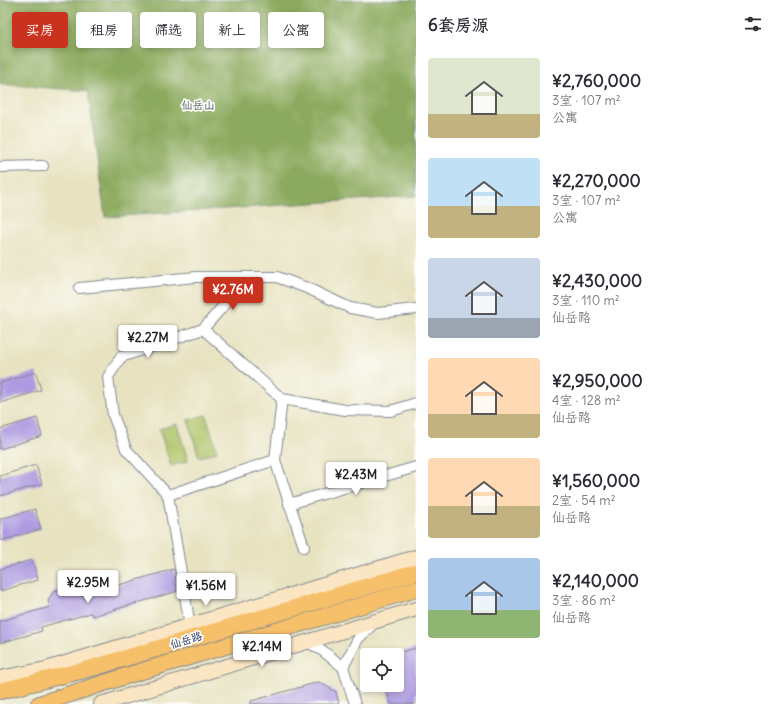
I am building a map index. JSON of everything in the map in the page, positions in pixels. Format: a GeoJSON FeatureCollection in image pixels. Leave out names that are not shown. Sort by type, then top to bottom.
{"type":"FeatureCollection","features":[{"type":"Feature","properties":{"kind":"highway","name":"仙岳路"},"geometry":{"type":"LineString","coordinates":[[0,691],[92,668],[416,572]]}},
{"type":"Feature","properties":{"kind":"highway","name":"仙岳路"},"geometry":{"type":"LineString","coordinates":[[39,704],[129,675],[416,589]]}},
{"type":"Feature","properties":{"kind":"main road"},"geometry":{"type":"LineString","coordinates":[[0,678],[46,669],[416,558]]}},
{"type":"Feature","properties":{"kind":"main road"},"geometry":{"type":"LineString","coordinates":[[101,704],[416,609]]}},
{"type":"Feature","properties":{"kind":"street"},"geometry":{"type":"LineString","coordinates":[[0,167],[43,166]]}},
{"type":"Feature","properties":{"kind":"street"},"geometry":{"type":"LineString","coordinates":[[79,288],[196,277],[277,277],[307,288],[350,308],[378,313],[416,309]]}},
{"type":"Feature","properties":{"kind":"street"},"geometry":{"type":"LineString","coordinates":[[190,626],[168,495],[126,449],[113,415],[108,377],[120,357],[202,329],[225,304],[240,277]]}},
{"type":"Feature","properties":{"kind":"street"},"geometry":{"type":"LineString","coordinates":[[202,329],[282,399],[345,410],[391,410],[416,403]]}},
{"type":"Feature","properties":{"kind":"street"},"geometry":{"type":"LineString","coordinates":[[282,399],[275,460],[304,547]]}},
{"type":"Feature","properties":{"kind":"street"},"geometry":{"type":"LineString","coordinates":[[168,495],[275,460]]}},
{"type":"Feature","properties":{"kind":"street"},"geometry":{"type":"LineString","coordinates":[[289,504],[416,467]]}},
{"type":"Feature","properties":{"kind":"street"},"geometry":{"type":"LineString","coordinates":[[343,667],[358,639],[376,621]]}},
{"type":"Feature","properties":{"kind":"street"},"geometry":{"type":"LineString","coordinates":[[306,642],[323,651],[343,667],[355,704]]}},
{"type":"Feature","properties":{"kind":"green space","name":"仙岳山"},"geometry":{"type":"Polygon","coordinates":[[[0,0],[416,0],[416,196],[105,217],[88,91],[0,84],[0,0]]]}},
{"type":"Feature","properties":{"kind":"green space"},"geometry":{"type":"Polygon","coordinates":[[[206,415],[217,452],[199,457],[188,420],[206,415]]]}},
{"type":"Feature","properties":{"kind":"green space"},"geometry":{"type":"Polygon","coordinates":[[[177,424],[188,461],[171,466],[159,429],[177,424]]]}},
{"type":"Feature","properties":{"kind":"building"},"geometry":{"type":"Polygon","coordinates":[[[36,372],[41,390],[0,403],[0,383],[36,372]]]}},
{"type":"Feature","properties":{"kind":"building"},"geometry":{"type":"Polygon","coordinates":[[[37,418],[42,436],[0,449],[0,429],[37,418]]]}},
{"type":"Feature","properties":{"kind":"building"},"geometry":{"type":"Polygon","coordinates":[[[36,465],[42,484],[0,496],[0,476],[36,465]]]}},
{"type":"Feature","properties":{"kind":"building"},"geometry":{"type":"Polygon","coordinates":[[[35,509],[41,529],[0,541],[0,519],[35,509]]]}},
{"type":"Feature","properties":{"kind":"building"},"geometry":{"type":"Polygon","coordinates":[[[32,560],[38,580],[0,591],[0,569],[32,560]]]}},
{"type":"Feature","properties":{"kind":"building"},"geometry":{"type":"Polygon","coordinates":[[[174,569],[178,591],[93,616],[91,613],[41,627],[42,631],[0,643],[0,621],[50,607],[48,601],[54,591],[78,585],[81,596],[174,569]]]}},
{"type":"Feature","properties":{"kind":"building"},"geometry":{"type":"Polygon","coordinates":[[[416,648],[416,704],[391,704],[387,692],[404,692],[404,651],[416,648]]]}},
{"type":"Feature","properties":{"kind":"building"},"geometry":{"type":"Polygon","coordinates":[[[319,682],[336,692],[339,704],[251,704],[251,701],[319,682]]]}}]}
